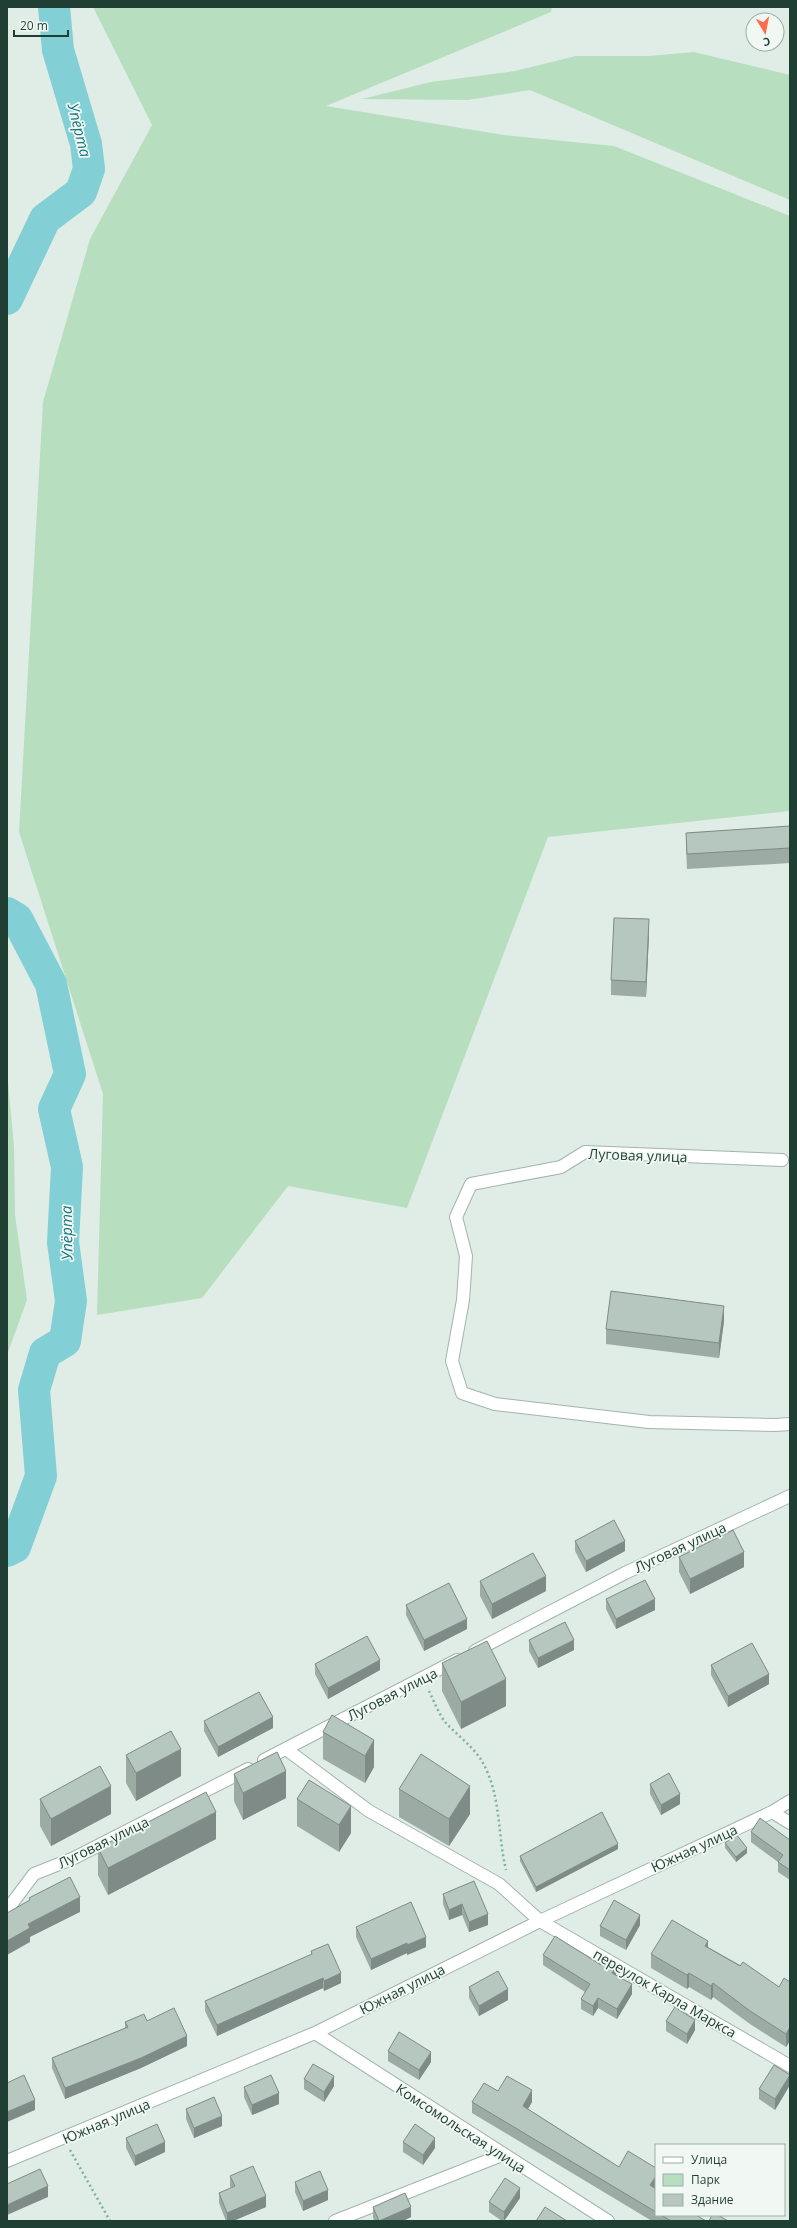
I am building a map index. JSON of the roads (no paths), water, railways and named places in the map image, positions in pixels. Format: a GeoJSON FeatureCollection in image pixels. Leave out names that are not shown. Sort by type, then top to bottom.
{"type":"FeatureCollection","features":[{"type":"Feature","properties":{"kind":"street","name":"Луговая улица"},"geometry":{"type":"LineString","coordinates":[[782,1160],[584,1152],[561,1167],[471,1184],[456,1217],[466,1256],[463,1300],[452,1361],[462,1393],[495,1404],[649,1422],[775,1426],[790,1424]]}},
{"type":"Feature","properties":{"kind":"street","name":"Луговая улица"},"geometry":{"type":"LineString","coordinates":[[7,1910],[34,1874],[74,1858],[625,1573],[790,1496]]}},
{"type":"Feature","properties":{"kind":"street","name":"переулок Карла Маркса"},"geometry":{"type":"LineString","coordinates":[[286,1749],[369,1811],[499,1884],[540,1921],[790,2066]]}},
{"type":"Feature","properties":{"kind":"street","name":"Южная улица"},"geometry":{"type":"LineString","coordinates":[[7,2161],[315,2033],[540,1921],[772,1812],[790,1801]]}},
{"type":"Feature","properties":{"kind":"street"},"geometry":{"type":"LineString","coordinates":[[772,1812],[790,1822]]}},
{"type":"Feature","properties":{"kind":"street","name":"Комсомольская улица"},"geometry":{"type":"LineString","coordinates":[[315,2033],[502,2155],[608,2221]]}},
{"type":"Feature","properties":{"kind":"street"},"geometry":{"type":"LineString","coordinates":[[335,2221],[502,2155]]}},
{"type":"Feature","properties":{"kind":"waterway","name":"Упёрта"},"geometry":{"type":"LineString","coordinates":[[7,299],[45,219],[81,192],[89,169],[86,144],[58,50],[54,7]]}},
{"type":"Feature","properties":{"kind":"waterway","name":"Упёрта"},"geometry":{"type":"LineString","coordinates":[[7,913],[17,919],[51,984],[70,1074],[54,1109],[67,1167],[63,1242],[71,1301],[65,1341],[45,1353],[34,1390],[41,1476],[15,1547],[7,1551]]}}]}
